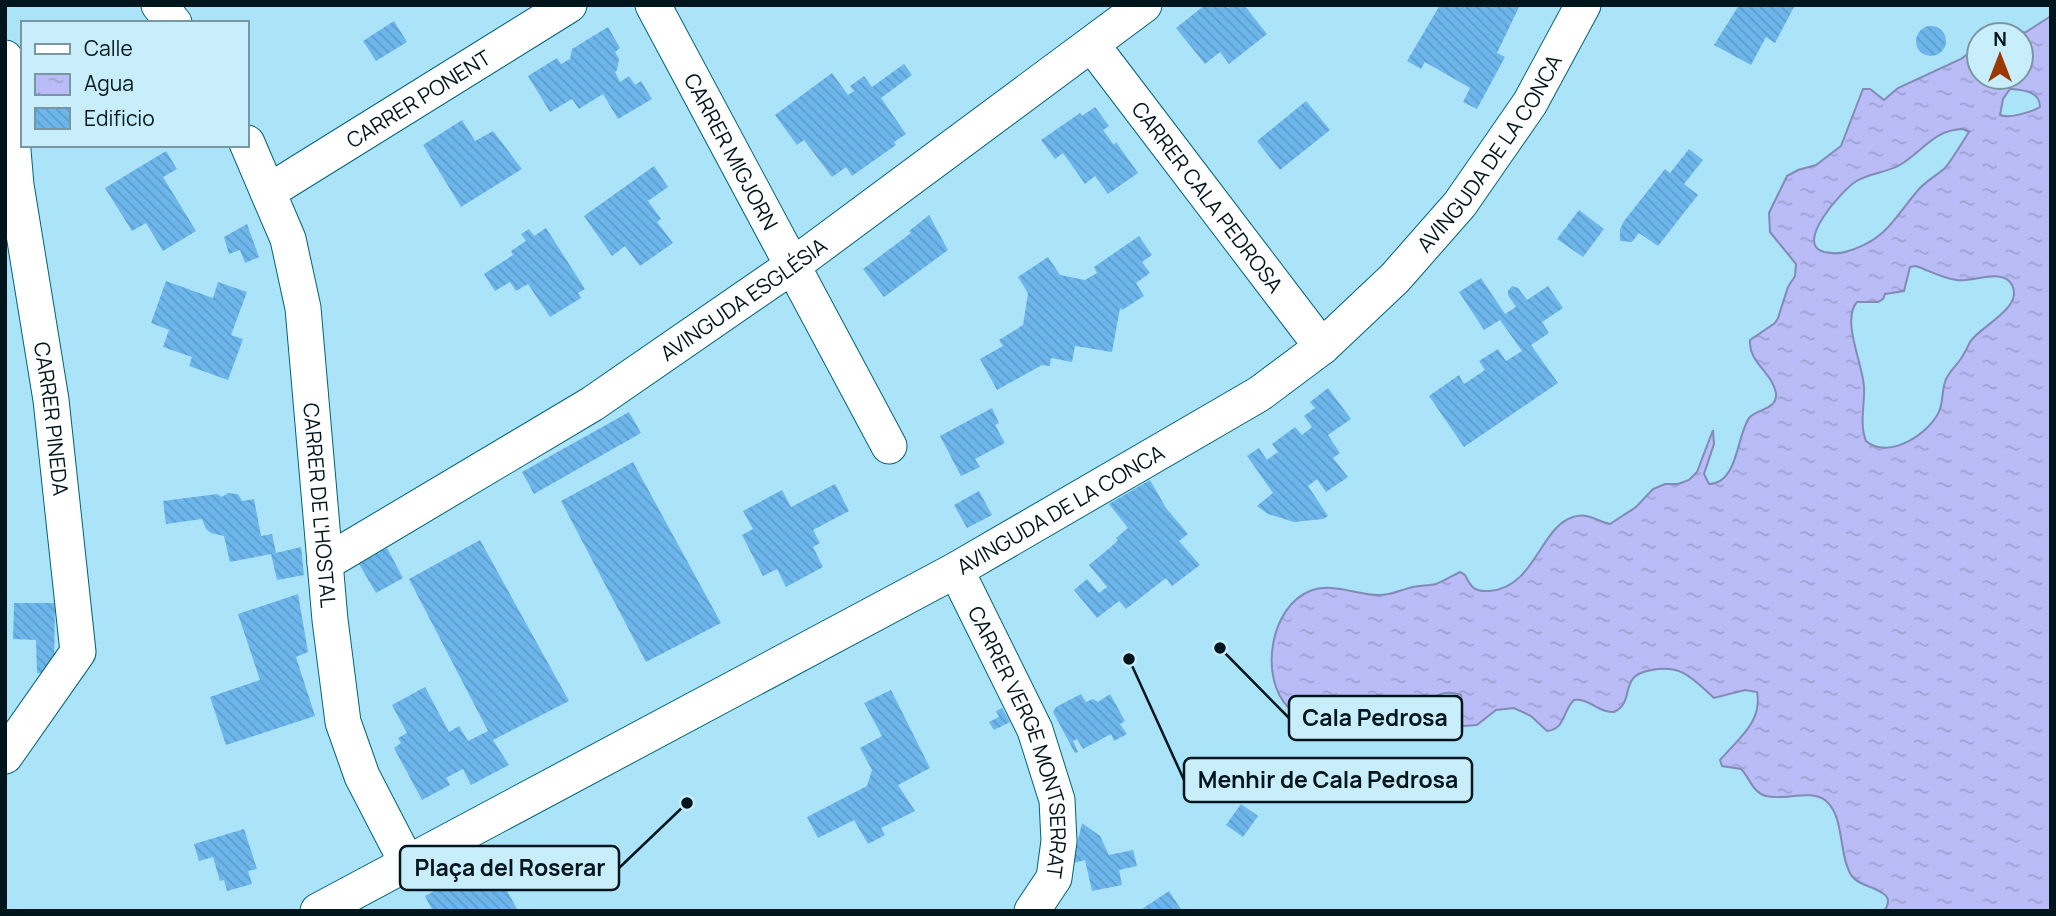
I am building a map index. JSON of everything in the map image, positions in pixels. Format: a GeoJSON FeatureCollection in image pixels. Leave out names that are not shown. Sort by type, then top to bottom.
{"type":"FeatureCollection","features":[{"type":"Feature","properties":{"kind":"street"},"geometry":{"type":"LineString","coordinates":[[159,5],[172,21]]}},
{"type":"Feature","properties":{"kind":"street","name":"CARRER PONENT"},"geometry":{"type":"LineString","coordinates":[[268,192],[569,5]]}},
{"type":"Feature","properties":{"kind":"street","name":"CARRER MIGJORN"},"geometry":{"type":"LineString","coordinates":[[653,5],[889,446]]}},
{"type":"Feature","properties":{"kind":"street","name":"AVINGUDA ESGLÉSIA"},"geometry":{"type":"LineString","coordinates":[[325,563],[592,404],[792,266],[1144,5]]}},
{"type":"Feature","properties":{"kind":"street","name":"AVINGUDA DE LA CONCA"},"geometry":{"type":"LineString","coordinates":[[318,911],[956,570],[1259,394],[1322,347],[1395,278],[1460,204],[1530,103],[1583,5]]}},
{"type":"Feature","properties":{"kind":"street","name":"CARRER CALA PEDROSA"},"geometry":{"type":"LineString","coordinates":[[1092,45],[1322,347]]}},
{"type":"Feature","properties":{"kind":"street","name":"CARRER PINEDA"},"geometry":{"type":"LineString","coordinates":[[5,58],[16,185],[51,400],[78,652],[5,756]]}},
{"type":"Feature","properties":{"kind":"street","name":"CARRER DE L'HOSTAL"},"geometry":{"type":"LineString","coordinates":[[248,145],[288,239],[303,308],[325,563],[343,722],[362,776],[407,863]]}},
{"type":"Feature","properties":{"kind":"street","name":"CARRER VERGE MONTSERRAT"},"geometry":{"type":"LineString","coordinates":[[956,570],[1035,730],[1057,800],[1059,841],[1054,878],[1032,911]]}},
{"type":"Feature","properties":{"kind":"water"},"geometry":{"type":"Polygon","coordinates":[[[2051,16],[2051,911],[1884,911],[1888,903],[1883,893],[1862,884],[1851,875],[1844,856],[1836,815],[1825,800],[1812,795],[1766,796],[1754,788],[1741,769],[1722,766],[1720,760],[1741,738],[1752,721],[1758,703],[1757,692],[1745,690],[1714,698],[1693,679],[1679,671],[1662,669],[1638,674],[1630,684],[1622,706],[1614,712],[1608,712],[1585,701],[1574,700],[1558,727],[1547,731],[1531,716],[1514,708],[1496,710],[1477,725],[1450,727],[1450,720],[1462,703],[1461,695],[1451,693],[1437,696],[1407,719],[1381,725],[1329,722],[1301,714],[1288,707],[1279,694],[1274,678],[1273,644],[1286,612],[1296,599],[1310,591],[1327,588],[1387,594],[1436,584],[1460,572],[1476,590],[1489,591],[1504,587],[1517,580],[1527,569],[1552,532],[1562,523],[1573,517],[1583,516],[1610,524],[1636,507],[1653,489],[1689,480],[1697,472],[1713,430],[1714,444],[1704,474],[1709,484],[1719,482],[1732,466],[1750,417],[1771,406],[1776,398],[1774,386],[1753,355],[1750,340],[1775,323],[1788,287],[1795,276],[1796,264],[1770,232],[1769,213],[1787,176],[1816,165],[1841,146],[1863,89],[1870,89],[1884,100],[1898,88],[1965,56],[1965,91],[2009,91],[2003,99],[2000,115],[2032,111],[2040,107],[2037,98],[2025,91],[2035,91],[2035,26],[2051,16]],[[1963,129],[1944,133],[1900,165],[1855,182],[1823,217],[1814,239],[1816,247],[1824,252],[1843,253],[1860,247],[1881,234],[1920,188],[1945,168],[1969,132],[1963,129]],[[1916,266],[1910,267],[1904,291],[1885,294],[1878,302],[1857,302],[1853,310],[1852,331],[1864,387],[1864,435],[1866,441],[1875,446],[1897,446],[1919,435],[1928,427],[1940,409],[1947,376],[1975,336],[2007,309],[2014,293],[2012,285],[2002,277],[1957,280],[1916,266]]]}},
{"type":"Feature","properties":{"kind":"building"},"geometry":{"type":"Polygon","coordinates":[[[1205,5],[1226,5],[1228,8],[1232,5],[1244,5],[1267,34],[1229,64],[1220,52],[1205,64],[1176,28],[1205,5]]]}},
{"type":"Feature","properties":{"kind":"building"},"geometry":{"type":"Polygon","coordinates":[[[1440,5],[1520,5],[1497,53],[1505,57],[1477,109],[1463,102],[1470,88],[1425,62],[1421,69],[1407,61],[1440,5]]]}},
{"type":"Feature","properties":{"kind":"building"},"geometry":{"type":"Polygon","coordinates":[[[1739,5],[1795,5],[1775,43],[1766,37],[1751,65],[1714,45],[1739,5]]]}},
{"type":"Feature","properties":{"kind":"building"},"geometry":{"type":"Polygon","coordinates":[[[394,21],[407,42],[376,61],[363,41],[394,21]]]}},
{"type":"Feature","properties":{"kind":"building"},"geometry":{"type":"Polygon","coordinates":[[[1931,26],[1937,27],[1945,35],[1945,47],[1937,55],[1931,56],[1925,55],[1917,47],[1916,41],[1917,35],[1925,27],[1931,26]]]}},
{"type":"Feature","properties":{"kind":"building"},"geometry":{"type":"Polygon","coordinates":[[[608,27],[620,48],[615,52],[619,59],[615,72],[620,82],[629,76],[635,85],[641,81],[652,99],[618,119],[603,94],[579,109],[572,99],[550,112],[528,76],[557,58],[561,64],[570,59],[572,49],[608,27]]]}},
{"type":"Feature","properties":{"kind":"building"},"geometry":{"type":"Polygon","coordinates":[[[904,64],[912,75],[881,98],[906,134],[894,142],[896,145],[852,176],[846,167],[832,177],[804,140],[797,145],[775,115],[832,73],[848,95],[854,91],[850,86],[864,76],[872,87],[904,64]]]}},
{"type":"Feature","properties":{"kind":"building"},"geometry":{"type":"Polygon","coordinates":[[[1306,101],[1330,130],[1280,170],[1257,141],[1306,101]]]}},
{"type":"Feature","properties":{"kind":"building"},"geometry":{"type":"Polygon","coordinates":[[[1095,107],[1109,126],[1103,130],[1114,145],[1116,142],[1138,173],[1108,194],[1095,176],[1085,184],[1063,153],[1055,159],[1041,140],[1080,113],[1082,116],[1095,107]]]}},
{"type":"Feature","properties":{"kind":"building"},"geometry":{"type":"Polygon","coordinates":[[[462,120],[475,141],[493,131],[522,169],[461,207],[423,145],[462,120]]]}},
{"type":"Feature","properties":{"kind":"building"},"geometry":{"type":"Polygon","coordinates":[[[1689,149],[1703,160],[1684,184],[1698,195],[1658,246],[1639,233],[1632,242],[1620,241],[1620,229],[1624,221],[1665,169],[1670,173],[1689,149]]]}},
{"type":"Feature","properties":{"kind":"building"},"geometry":{"type":"Polygon","coordinates":[[[166,151],[177,169],[163,177],[196,231],[163,251],[146,223],[132,231],[105,188],[166,151]]]}},
{"type":"Feature","properties":{"kind":"building"},"geometry":{"type":"Polygon","coordinates":[[[654,166],[668,187],[648,201],[661,219],[657,222],[673,243],[640,266],[625,246],[612,256],[584,216],[654,166]]]}},
{"type":"Feature","properties":{"kind":"building"},"geometry":{"type":"Polygon","coordinates":[[[1579,210],[1604,229],[1583,257],[1557,239],[1579,210]]]}},
{"type":"Feature","properties":{"kind":"building"},"geometry":{"type":"Polygon","coordinates":[[[929,215],[948,250],[884,297],[863,269],[911,233],[909,231],[929,215]]]}},
{"type":"Feature","properties":{"kind":"building"},"geometry":{"type":"Polygon","coordinates":[[[247,224],[259,257],[245,263],[240,250],[229,254],[224,237],[247,224]]]}},
{"type":"Feature","properties":{"kind":"building"},"geometry":{"type":"Polygon","coordinates":[[[546,228],[585,289],[578,293],[581,298],[550,317],[528,284],[516,291],[510,282],[495,291],[484,274],[513,255],[511,251],[526,241],[521,234],[529,229],[534,236],[546,228]]]}},
{"type":"Feature","properties":{"kind":"building"},"geometry":{"type":"Polygon","coordinates":[[[1139,236],[1152,255],[1142,262],[1150,273],[1136,283],[1144,296],[1122,310],[1120,308],[1112,352],[1075,346],[1072,362],[1051,358],[1050,366],[1042,365],[997,390],[980,359],[1003,346],[999,340],[1023,325],[1028,293],[1018,277],[1048,257],[1060,275],[1085,280],[1097,273],[1094,267],[1139,236]]]}},
{"type":"Feature","properties":{"kind":"building"},"geometry":{"type":"Polygon","coordinates":[[[1481,278],[1505,314],[1516,307],[1508,295],[1512,286],[1518,288],[1527,300],[1548,286],[1563,308],[1542,322],[1549,333],[1531,345],[1558,383],[1464,447],[1429,396],[1459,375],[1464,384],[1485,370],[1479,361],[1498,349],[1506,361],[1522,351],[1500,320],[1484,330],[1459,292],[1481,278]]]}},
{"type":"Feature","properties":{"kind":"building"},"geometry":{"type":"Polygon","coordinates":[[[166,281],[213,298],[218,282],[247,292],[231,335],[243,339],[228,380],[189,366],[192,357],[163,347],[169,330],[151,323],[166,281]]]}},
{"type":"Feature","properties":{"kind":"building"},"geometry":{"type":"Polygon","coordinates":[[[1328,388],[1351,419],[1328,435],[1340,453],[1333,458],[1348,477],[1326,492],[1317,479],[1308,486],[1328,516],[1323,519],[1294,522],[1268,514],[1257,506],[1273,493],[1247,456],[1259,448],[1267,460],[1278,452],[1272,444],[1295,427],[1302,435],[1312,427],[1304,416],[1315,408],[1310,402],[1328,388]]]}},
{"type":"Feature","properties":{"kind":"building"},"geometry":{"type":"Polygon","coordinates":[[[992,408],[999,423],[995,425],[1005,443],[975,459],[980,467],[961,476],[940,436],[992,408]]]}},
{"type":"Feature","properties":{"kind":"building"},"geometry":{"type":"Polygon","coordinates":[[[629,412],[641,433],[534,494],[522,472],[629,412]]]}},
{"type":"Feature","properties":{"kind":"building"},"geometry":{"type":"Polygon","coordinates":[[[633,462],[721,623],[646,662],[561,501],[633,462]]]}},
{"type":"Feature","properties":{"kind":"building"},"geometry":{"type":"Polygon","coordinates":[[[1150,480],[1166,508],[1188,534],[1179,541],[1200,565],[1172,586],[1166,578],[1126,609],[1119,601],[1097,618],[1074,590],[1087,579],[1099,593],[1107,587],[1089,565],[1128,528],[1109,504],[1150,480]]]}},
{"type":"Feature","properties":{"kind":"building"},"geometry":{"type":"Polygon","coordinates":[[[835,484],[849,511],[813,530],[820,543],[813,547],[823,567],[786,587],[777,569],[763,576],[742,535],[753,529],[743,511],[782,490],[791,507],[835,484]]]}},
{"type":"Feature","properties":{"kind":"building"},"geometry":{"type":"Polygon","coordinates":[[[979,491],[992,515],[967,528],[954,505],[979,491]]]}},
{"type":"Feature","properties":{"kind":"building"},"geometry":{"type":"Polygon","coordinates":[[[228,493],[238,494],[242,501],[254,499],[261,536],[272,534],[276,553],[301,547],[304,575],[277,580],[271,554],[230,562],[224,536],[211,533],[202,519],[166,524],[163,501],[217,494],[222,497],[228,493]]]}},
{"type":"Feature","properties":{"kind":"building"},"geometry":{"type":"Polygon","coordinates":[[[480,540],[569,701],[493,740],[509,765],[471,785],[463,769],[446,778],[450,785],[422,800],[394,748],[401,743],[398,738],[407,733],[392,705],[425,687],[449,732],[459,726],[468,741],[488,731],[409,579],[480,540]]]}},
{"type":"Feature","properties":{"kind":"building"},"geometry":{"type":"Polygon","coordinates":[[[387,548],[403,578],[376,593],[359,564],[387,548]]]}},
{"type":"Feature","properties":{"kind":"building"},"geometry":{"type":"Polygon","coordinates":[[[298,594],[308,652],[296,657],[315,716],[226,745],[210,697],[260,680],[238,614],[298,594]]]}},
{"type":"Feature","properties":{"kind":"building"},"geometry":{"type":"Polygon","coordinates":[[[14,603],[55,603],[54,670],[51,673],[37,673],[36,640],[13,639],[14,603]]]}},
{"type":"Feature","properties":{"kind":"building"},"geometry":{"type":"Polygon","coordinates":[[[891,690],[930,768],[898,785],[915,811],[881,828],[885,835],[868,844],[854,820],[818,838],[807,817],[867,786],[872,770],[860,748],[882,736],[864,703],[891,690]]]}},
{"type":"Feature","properties":{"kind":"building"},"geometry":{"type":"Polygon","coordinates":[[[1081,694],[1086,702],[1093,699],[1098,702],[1110,694],[1125,721],[1120,724],[1127,734],[1114,741],[1111,734],[1083,749],[1077,739],[1073,741],[1078,752],[1075,753],[1053,712],[1056,707],[1081,694]]]}},
{"type":"Feature","properties":{"kind":"building"},"geometry":{"type":"Polygon","coordinates":[[[1002,708],[1010,722],[994,730],[989,722],[999,717],[996,711],[1002,708]]]}},
{"type":"Feature","properties":{"kind":"building"},"geometry":{"type":"Polygon","coordinates":[[[1241,804],[1258,816],[1243,837],[1226,825],[1241,804]]]}},
{"type":"Feature","properties":{"kind":"building"},"geometry":{"type":"Polygon","coordinates":[[[1082,823],[1100,836],[1109,855],[1133,850],[1137,866],[1119,870],[1122,885],[1092,891],[1085,860],[1070,864],[1082,823]]]}},
{"type":"Feature","properties":{"kind":"building"},"geometry":{"type":"Polygon","coordinates":[[[244,829],[257,869],[248,871],[252,884],[227,891],[224,880],[220,881],[213,857],[199,861],[194,844],[244,829]]]}},
{"type":"Feature","properties":{"kind":"building"},"geometry":{"type":"Polygon","coordinates":[[[491,861],[518,911],[433,911],[425,896],[491,861]]]}},
{"type":"Feature","properties":{"kind":"building"},"geometry":{"type":"Polygon","coordinates":[[[1169,891],[1182,911],[1139,911],[1169,891]]]}},
{"type":"Feature","properties":{"kind":"place","name":"Cala Pedrosa"},"geometry":{"type":"Point","coordinates":[1220,648]}},
{"type":"Feature","properties":{"kind":"place","name":"Menhir de Cala Pedrosa"},"geometry":{"type":"Point","coordinates":[1129,659]}},
{"type":"Feature","properties":{"kind":"place","name":"Plaça del Roserar"},"geometry":{"type":"Point","coordinates":[687,803]}}]}
